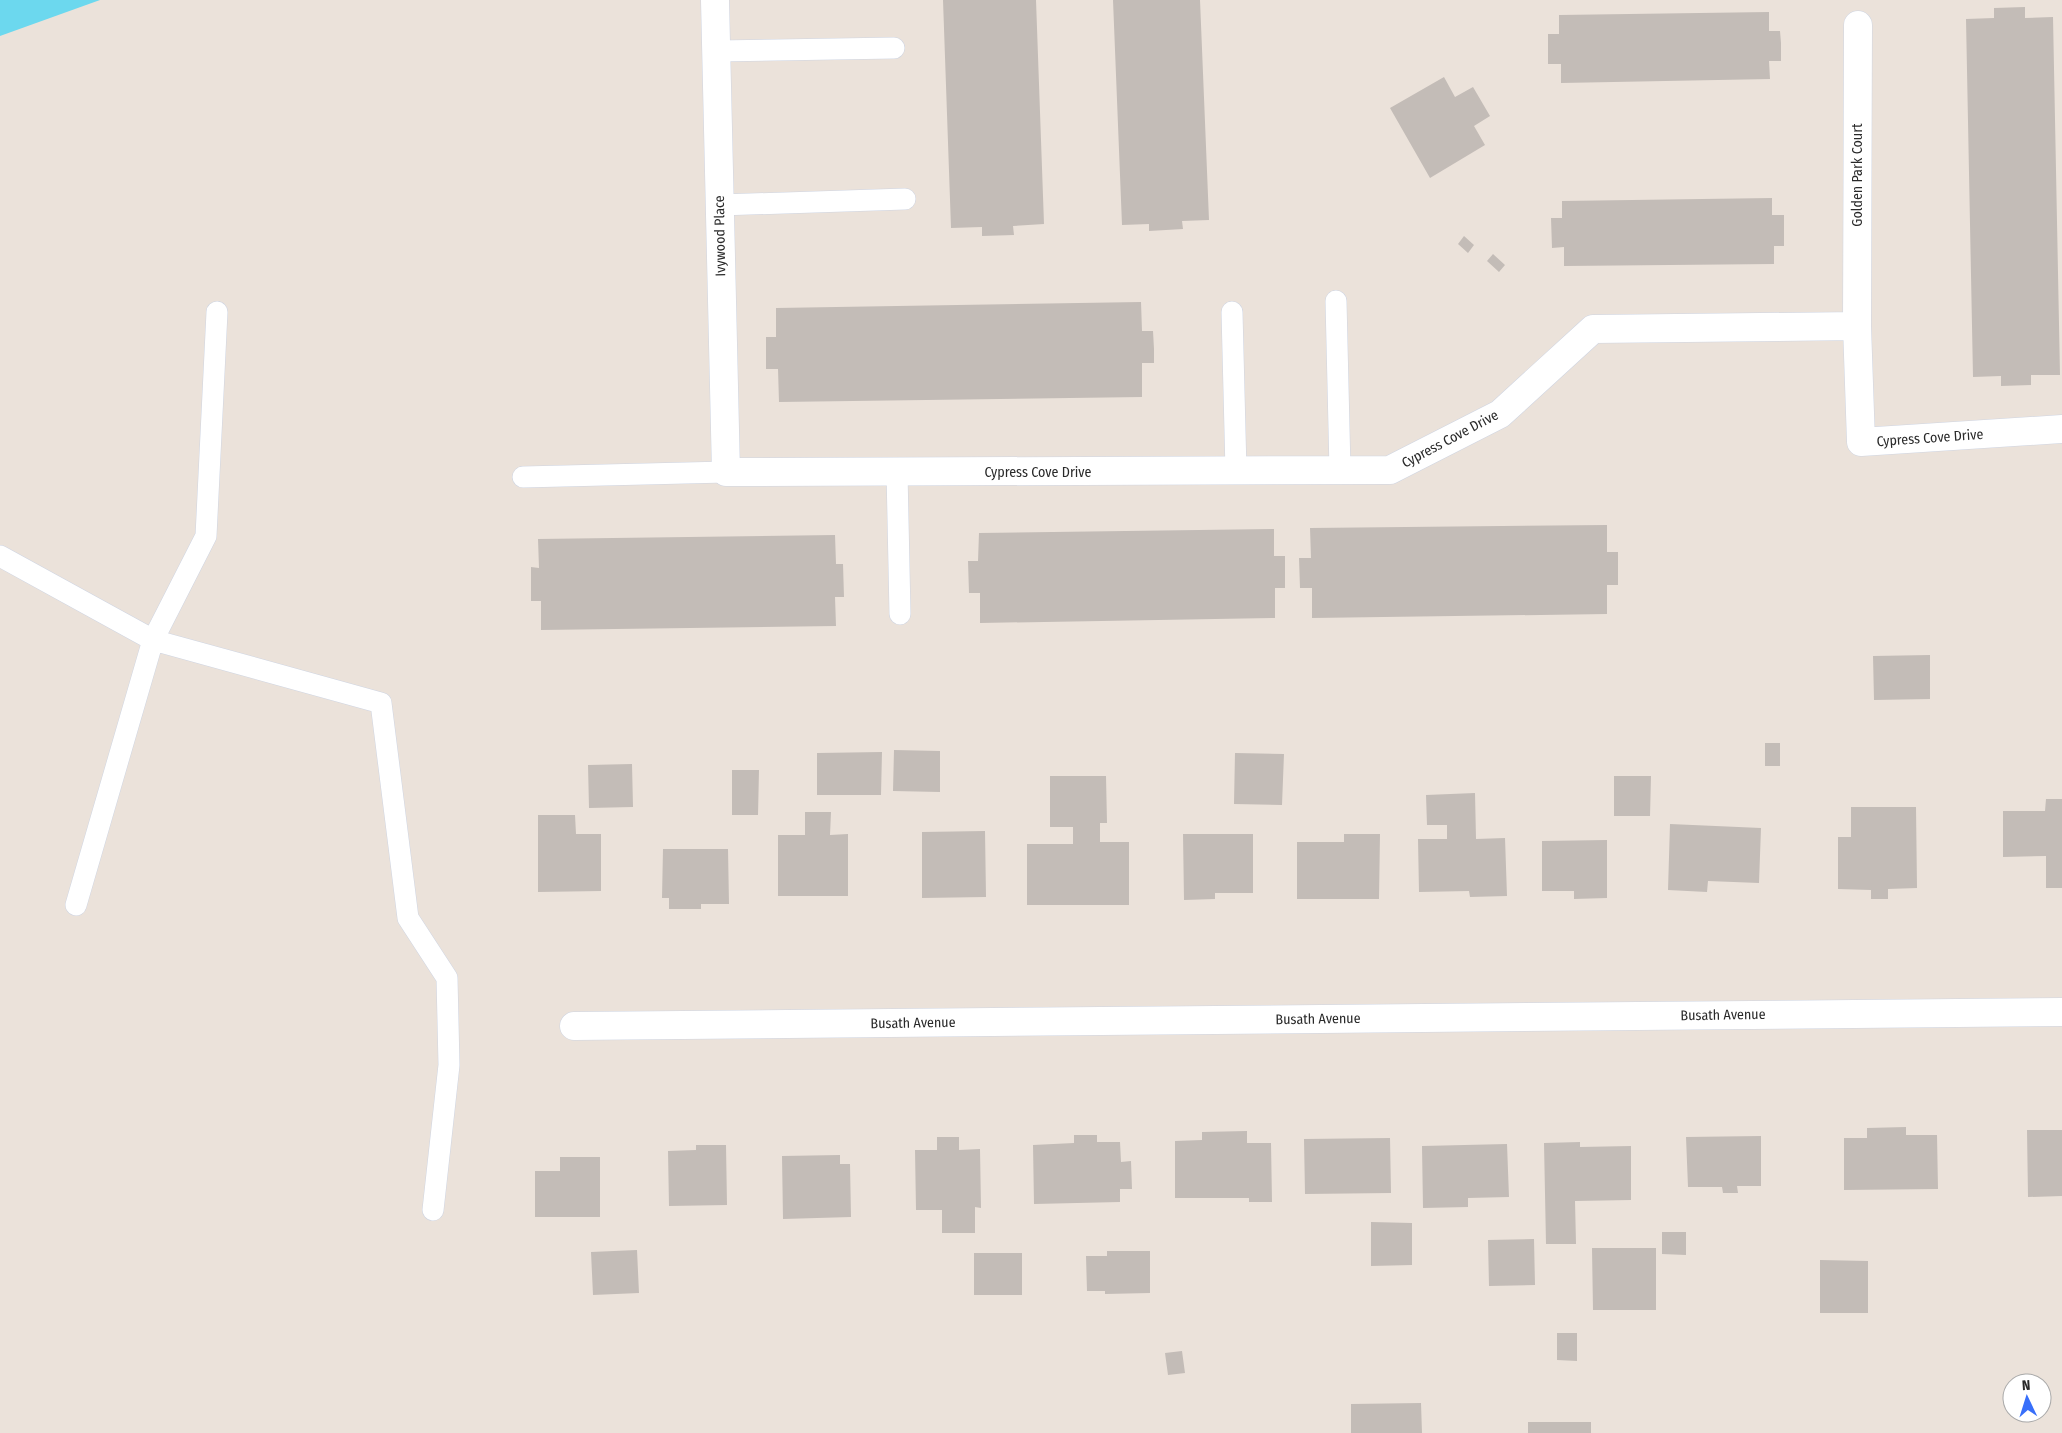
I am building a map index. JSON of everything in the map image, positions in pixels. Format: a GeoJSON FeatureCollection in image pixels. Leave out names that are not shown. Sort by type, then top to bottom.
{"type":"FeatureCollection","features":[{"type":"Feature","properties":{"kind":"street","name":"Ivywood Place"},"geometry":{"type":"LineString","coordinates":[[716,0],[726,472]]}},
{"type":"Feature","properties":{"kind":"street","name":"Golden Park Court"},"geometry":{"type":"LineString","coordinates":[[1857,326],[1858,25]]}},
{"type":"Feature","properties":{"kind":"street","name":"Cypress Cove Drive"},"geometry":{"type":"LineString","coordinates":[[726,472],[1390,470],[1500,414],[1594,329],[1857,326],[1861,442],[2062,429]]}},
{"type":"Feature","properties":{"kind":"street","name":"Busath Avenue"},"geometry":{"type":"LineString","coordinates":[[574,1026],[2062,1012]]}},
{"type":"Feature","properties":{"kind":"lane"},"geometry":{"type":"LineString","coordinates":[[717,51],[894,48]]}},
{"type":"Feature","properties":{"kind":"lane"},"geometry":{"type":"LineString","coordinates":[[720,205],[905,199]]}},
{"type":"Feature","properties":{"kind":"lane"},"geometry":{"type":"LineString","coordinates":[[1336,301],[1340,470]]}},
{"type":"Feature","properties":{"kind":"lane"},"geometry":{"type":"LineString","coordinates":[[76,905],[153,640],[206,536],[216,312]]}},
{"type":"Feature","properties":{"kind":"lane"},"geometry":{"type":"LineString","coordinates":[[1232,312],[1236,471]]}},
{"type":"Feature","properties":{"kind":"lane"},"geometry":{"type":"LineString","coordinates":[[523,477],[726,472]]}},
{"type":"Feature","properties":{"kind":"lane"},"geometry":{"type":"LineString","coordinates":[[897,472],[900,614]]}},
{"type":"Feature","properties":{"kind":"lane"},"geometry":{"type":"LineString","coordinates":[[0,556],[153,640],[381,703],[408,918],[447,978],[449,1065],[433,1210]]}},
{"type":"Feature","properties":{"kind":"water"},"geometry":{"type":"Polygon","coordinates":[[[0,0],[100,0],[0,36],[0,0]]]}},
{"type":"Feature","properties":{"kind":"building"},"geometry":{"type":"Polygon","coordinates":[[[943,0],[1036,0],[1044,224],[1013,226],[1014,235],[982,236],[982,227],[951,228],[943,0]]]}},
{"type":"Feature","properties":{"kind":"building"},"geometry":{"type":"Polygon","coordinates":[[[1113,0],[1200,0],[1209,220],[1182,221],[1183,229],[1149,231],[1149,224],[1122,225],[1113,0]]]}},
{"type":"Feature","properties":{"kind":"building"},"geometry":{"type":"Polygon","coordinates":[[[2025,7],[2025,18],[2053,17],[2060,375],[2031,375],[2031,385],[2001,386],[2001,376],[1973,377],[1966,19],[1994,18],[1994,8],[2025,7]]]}},
{"type":"Feature","properties":{"kind":"building"},"geometry":{"type":"Polygon","coordinates":[[[1769,12],[1769,31],[1780,31],[1781,43],[1781,61],[1769,61],[1770,79],[1561,83],[1561,64],[1548,64],[1548,34],[1559,34],[1559,15],[1769,12]]]}},
{"type":"Feature","properties":{"kind":"building"},"geometry":{"type":"Polygon","coordinates":[[[1444,77],[1455,97],[1473,87],[1490,116],[1474,126],[1485,145],[1430,178],[1390,108],[1444,77]]]}},
{"type":"Feature","properties":{"kind":"building"},"geometry":{"type":"Polygon","coordinates":[[[1772,198],[1772,215],[1784,215],[1784,246],[1774,246],[1774,264],[1564,266],[1564,247],[1552,248],[1551,218],[1562,218],[1562,201],[1772,198]]]}},
{"type":"Feature","properties":{"kind":"building"},"geometry":{"type":"Polygon","coordinates":[[[1464,236],[1474,245],[1468,253],[1458,244],[1464,236]]]}},
{"type":"Feature","properties":{"kind":"building"},"geometry":{"type":"Polygon","coordinates":[[[1493,254],[1505,265],[1499,272],[1487,261],[1493,254]]]}},
{"type":"Feature","properties":{"kind":"building"},"geometry":{"type":"Polygon","coordinates":[[[1141,302],[1142,331],[1153,331],[1154,349],[1154,363],[1142,363],[1142,397],[779,402],[778,369],[766,369],[766,337],[776,337],[776,308],[1141,302]]]}},
{"type":"Feature","properties":{"kind":"building"},"geometry":{"type":"Polygon","coordinates":[[[1607,525],[1607,552],[1618,552],[1618,585],[1607,585],[1607,614],[1312,618],[1312,588],[1300,588],[1299,558],[1311,558],[1310,528],[1607,525]]]}},
{"type":"Feature","properties":{"kind":"building"},"geometry":{"type":"Polygon","coordinates":[[[1274,529],[1274,556],[1285,556],[1285,588],[1275,588],[1275,618],[980,623],[980,593],[969,593],[968,561],[978,561],[979,533],[1274,529]]]}},
{"type":"Feature","properties":{"kind":"building"},"geometry":{"type":"Polygon","coordinates":[[[835,535],[836,564],[843,564],[844,597],[835,597],[836,626],[541,630],[541,601],[531,601],[531,567],[539,568],[538,539],[835,535]]]}},
{"type":"Feature","properties":{"kind":"building"},"geometry":{"type":"Polygon","coordinates":[[[1930,655],[1930,699],[1874,700],[1873,656],[1930,655]]]}},
{"type":"Feature","properties":{"kind":"building"},"geometry":{"type":"Polygon","coordinates":[[[1765,743],[1780,743],[1780,766],[1765,766],[1765,743]]]}},
{"type":"Feature","properties":{"kind":"building"},"geometry":{"type":"Polygon","coordinates":[[[894,750],[940,751],[940,792],[893,791],[894,750]]]}},
{"type":"Feature","properties":{"kind":"building"},"geometry":{"type":"Polygon","coordinates":[[[882,752],[881,795],[817,795],[817,753],[882,752]]]}},
{"type":"Feature","properties":{"kind":"building"},"geometry":{"type":"Polygon","coordinates":[[[1235,753],[1284,754],[1282,805],[1234,804],[1235,753]]]}},
{"type":"Feature","properties":{"kind":"building"},"geometry":{"type":"Polygon","coordinates":[[[632,764],[633,807],[589,808],[588,765],[632,764]]]}},
{"type":"Feature","properties":{"kind":"building"},"geometry":{"type":"Polygon","coordinates":[[[732,770],[759,770],[758,815],[732,815],[732,770]]]}},
{"type":"Feature","properties":{"kind":"building"},"geometry":{"type":"Polygon","coordinates":[[[1050,776],[1106,776],[1107,823],[1100,823],[1100,842],[1129,842],[1129,905],[1027,905],[1027,844],[1073,844],[1073,827],[1050,827],[1050,776]]]}},
{"type":"Feature","properties":{"kind":"building"},"geometry":{"type":"Polygon","coordinates":[[[1614,776],[1651,776],[1650,816],[1614,816],[1614,776]]]}},
{"type":"Feature","properties":{"kind":"building"},"geometry":{"type":"Polygon","coordinates":[[[1475,793],[1476,839],[1505,838],[1507,896],[1470,897],[1469,891],[1419,892],[1418,839],[1447,839],[1447,825],[1427,825],[1426,795],[1475,793]]]}},
{"type":"Feature","properties":{"kind":"building"},"geometry":{"type":"Polygon","coordinates":[[[2046,799],[2062,799],[2062,888],[2046,888],[2046,856],[2003,857],[2003,811],[2045,811],[2046,799]]]}},
{"type":"Feature","properties":{"kind":"building"},"geometry":{"type":"Polygon","coordinates":[[[1851,807],[1916,807],[1917,888],[1888,889],[1888,899],[1871,899],[1871,890],[1838,889],[1838,837],[1851,837],[1851,807]]]}},
{"type":"Feature","properties":{"kind":"building"},"geometry":{"type":"Polygon","coordinates":[[[805,812],[831,812],[830,835],[848,834],[848,896],[778,896],[778,835],[805,835],[805,812]]]}},
{"type":"Feature","properties":{"kind":"building"},"geometry":{"type":"Polygon","coordinates":[[[538,815],[575,815],[576,834],[601,834],[601,891],[538,892],[538,815]]]}},
{"type":"Feature","properties":{"kind":"building"},"geometry":{"type":"Polygon","coordinates":[[[1670,824],[1761,828],[1759,883],[1708,881],[1707,892],[1668,890],[1670,824]]]}},
{"type":"Feature","properties":{"kind":"building"},"geometry":{"type":"Polygon","coordinates":[[[985,831],[986,897],[922,898],[922,832],[985,831]]]}},
{"type":"Feature","properties":{"kind":"building"},"geometry":{"type":"Polygon","coordinates":[[[1183,834],[1253,834],[1253,893],[1215,893],[1215,899],[1184,900],[1183,834]]]}},
{"type":"Feature","properties":{"kind":"building"},"geometry":{"type":"Polygon","coordinates":[[[1344,834],[1380,834],[1379,899],[1297,899],[1297,842],[1344,842],[1344,834]]]}},
{"type":"Feature","properties":{"kind":"building"},"geometry":{"type":"Polygon","coordinates":[[[1607,840],[1607,898],[1574,899],[1574,891],[1542,891],[1542,841],[1607,840]]]}},
{"type":"Feature","properties":{"kind":"building"},"geometry":{"type":"Polygon","coordinates":[[[663,849],[728,849],[729,904],[701,904],[701,909],[669,909],[669,898],[662,898],[663,849]]]}},
{"type":"Feature","properties":{"kind":"building"},"geometry":{"type":"Polygon","coordinates":[[[1906,1127],[1906,1135],[1937,1135],[1938,1189],[1844,1190],[1844,1138],[1867,1138],[1867,1128],[1906,1127]]]}},
{"type":"Feature","properties":{"kind":"building"},"geometry":{"type":"Polygon","coordinates":[[[2027,1130],[2062,1130],[2062,1196],[2028,1197],[2027,1130]]]}},
{"type":"Feature","properties":{"kind":"building"},"geometry":{"type":"Polygon","coordinates":[[[1247,1131],[1247,1143],[1271,1143],[1272,1202],[1249,1202],[1249,1198],[1175,1198],[1175,1141],[1202,1140],[1202,1132],[1247,1131]]]}},
{"type":"Feature","properties":{"kind":"building"},"geometry":{"type":"Polygon","coordinates":[[[1074,1135],[1097,1135],[1097,1142],[1120,1142],[1121,1162],[1131,1161],[1132,1189],[1120,1189],[1120,1202],[1034,1204],[1033,1145],[1074,1143],[1074,1135]]]}},
{"type":"Feature","properties":{"kind":"building"},"geometry":{"type":"Polygon","coordinates":[[[1761,1136],[1761,1186],[1737,1186],[1738,1193],[1723,1193],[1722,1187],[1688,1187],[1686,1137],[1761,1136]]]}},
{"type":"Feature","properties":{"kind":"building"},"geometry":{"type":"Polygon","coordinates":[[[937,1137],[959,1137],[959,1150],[980,1149],[981,1208],[975,1207],[975,1233],[942,1233],[942,1210],[916,1210],[915,1150],[937,1150],[937,1137]]]}},
{"type":"Feature","properties":{"kind":"building"},"geometry":{"type":"Polygon","coordinates":[[[1390,1138],[1391,1193],[1305,1194],[1304,1139],[1390,1138]]]}},
{"type":"Feature","properties":{"kind":"building"},"geometry":{"type":"Polygon","coordinates":[[[1580,1142],[1580,1147],[1631,1146],[1631,1200],[1575,1201],[1576,1244],[1546,1244],[1544,1143],[1580,1142]]]}},
{"type":"Feature","properties":{"kind":"building"},"geometry":{"type":"Polygon","coordinates":[[[1507,1144],[1509,1197],[1468,1198],[1468,1207],[1423,1208],[1422,1146],[1507,1144]]]}},
{"type":"Feature","properties":{"kind":"building"},"geometry":{"type":"Polygon","coordinates":[[[696,1145],[726,1145],[727,1205],[669,1206],[668,1151],[696,1150],[696,1145]]]}},
{"type":"Feature","properties":{"kind":"building"},"geometry":{"type":"Polygon","coordinates":[[[840,1155],[840,1164],[850,1164],[851,1217],[783,1219],[782,1156],[840,1155]]]}},
{"type":"Feature","properties":{"kind":"building"},"geometry":{"type":"Polygon","coordinates":[[[560,1157],[600,1157],[600,1217],[535,1217],[535,1171],[560,1171],[560,1157]]]}},
{"type":"Feature","properties":{"kind":"building"},"geometry":{"type":"Polygon","coordinates":[[[1371,1222],[1412,1223],[1412,1265],[1371,1266],[1371,1222]]]}},
{"type":"Feature","properties":{"kind":"building"},"geometry":{"type":"Polygon","coordinates":[[[1662,1232],[1686,1232],[1686,1255],[1662,1254],[1662,1232]]]}},
{"type":"Feature","properties":{"kind":"building"},"geometry":{"type":"Polygon","coordinates":[[[1534,1239],[1535,1285],[1489,1286],[1488,1240],[1534,1239]]]}},
{"type":"Feature","properties":{"kind":"building"},"geometry":{"type":"Polygon","coordinates":[[[1592,1248],[1656,1248],[1656,1310],[1593,1310],[1592,1248]]]}},
{"type":"Feature","properties":{"kind":"building"},"geometry":{"type":"Polygon","coordinates":[[[637,1250],[639,1293],[593,1295],[591,1252],[637,1250]]]}},
{"type":"Feature","properties":{"kind":"building"},"geometry":{"type":"Polygon","coordinates":[[[1107,1251],[1150,1251],[1150,1293],[1105,1294],[1105,1291],[1087,1291],[1086,1256],[1107,1256],[1107,1251]]]}},
{"type":"Feature","properties":{"kind":"building"},"geometry":{"type":"Polygon","coordinates":[[[974,1253],[1022,1253],[1022,1295],[974,1295],[974,1253]]]}},
{"type":"Feature","properties":{"kind":"building"},"geometry":{"type":"Polygon","coordinates":[[[1820,1260],[1868,1261],[1868,1313],[1820,1313],[1820,1260]]]}},
{"type":"Feature","properties":{"kind":"building"},"geometry":{"type":"Polygon","coordinates":[[[1557,1333],[1577,1333],[1577,1361],[1557,1360],[1557,1333]]]}},
{"type":"Feature","properties":{"kind":"building"},"geometry":{"type":"Polygon","coordinates":[[[1182,1351],[1185,1373],[1168,1375],[1165,1353],[1182,1351]]]}},
{"type":"Feature","properties":{"kind":"building"},"geometry":{"type":"Polygon","coordinates":[[[1421,1403],[1422,1433],[1351,1433],[1351,1404],[1421,1403]]]}},
{"type":"Feature","properties":{"kind":"building"},"geometry":{"type":"Polygon","coordinates":[[[1528,1422],[1591,1422],[1591,1433],[1528,1433],[1528,1422]]]}}]}
